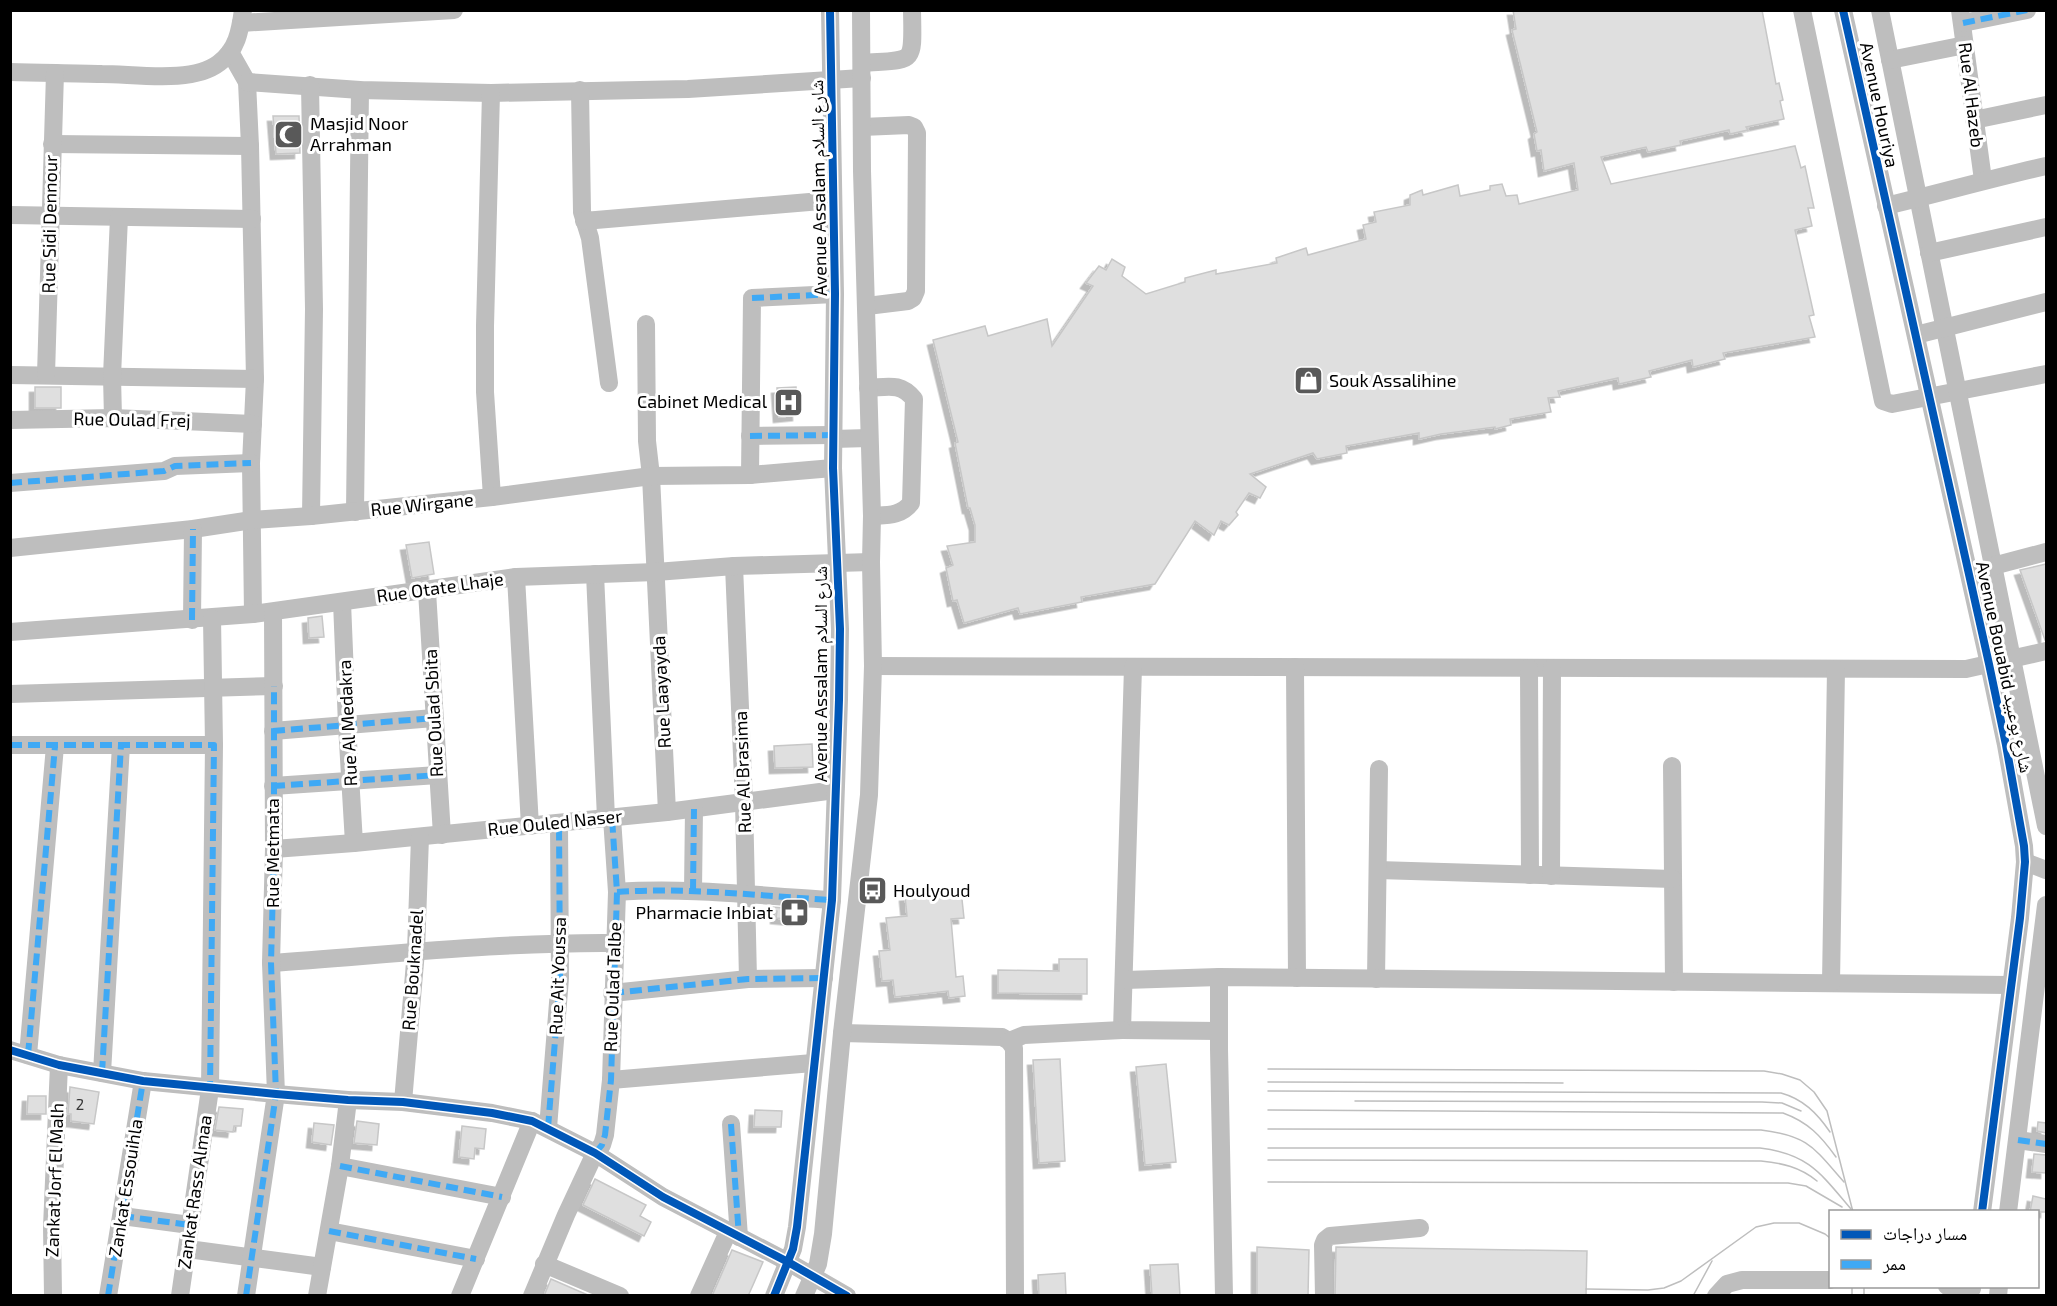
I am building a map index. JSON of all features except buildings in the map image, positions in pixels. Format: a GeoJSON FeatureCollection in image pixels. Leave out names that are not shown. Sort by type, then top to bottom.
{"type":"FeatureCollection","features":[{"type":"Feature","properties":{"kind":"street"},"geometry":{"type":"LineString","coordinates":[[10,72],[166,76],[200,73],[219,64],[230,52],[238,39],[242,17],[454,10]]}},
{"type":"Feature","properties":{"kind":"street","name":"Avenue Assalam شارع السلام"},"geometry":{"type":"LineString","coordinates":[[774,1296],[788,1262],[797,1227],[832,900],[840,700],[840,629],[833,468],[835,294],[830,10]]}},
{"type":"Feature","properties":{"kind":"street"},"geometry":{"type":"LineString","coordinates":[[804,1296],[820,1254],[869,795],[873,666],[872,516],[861,10]]}},
{"type":"Feature","properties":{"kind":"street"},"geometry":{"type":"LineString","coordinates":[[247,82],[360,90],[490,93],[688,89],[833,80],[862,70],[905,60],[911,55],[913,48],[912,10]]}},
{"type":"Feature","properties":{"kind":"street"},"geometry":{"type":"LineString","coordinates":[[1802,10],[1883,401],[1892,404],[2046,374]]}},
{"type":"Feature","properties":{"kind":"street","name":"Avenue Houriya"},"geometry":{"type":"LineString","coordinates":[[1843,10],[1886,206]]}},
{"type":"Feature","properties":{"kind":"street","name":"Avenue Houriya"},"geometry":{"type":"LineString","coordinates":[[1880,10],[1919,198]]}},
{"type":"Feature","properties":{"kind":"street"},"geometry":{"type":"LineString","coordinates":[[1961,17],[2027,10]]}},
{"type":"Feature","properties":{"kind":"street","name":"Rue Al Hazeb"},"geometry":{"type":"LineString","coordinates":[[1961,17],[1983,180]]}},
{"type":"Feature","properties":{"kind":"street"},"geometry":{"type":"LineString","coordinates":[[1890,60],[1965,45]]}},
{"type":"Feature","properties":{"kind":"street"},"geometry":{"type":"LineString","coordinates":[[230,52],[247,82],[250,146],[255,379],[251,463],[253,615]]}},
{"type":"Feature","properties":{"kind":"street","name":"Rue Sidi Dennour"},"geometry":{"type":"LineString","coordinates":[[46,375],[54,73]]}},
{"type":"Feature","properties":{"kind":"street"},"geometry":{"type":"LineString","coordinates":[[310,85],[314,298],[311,516]]}},
{"type":"Feature","properties":{"kind":"street"},"geometry":{"type":"LineString","coordinates":[[355,512],[360,90]]}},
{"type":"Feature","properties":{"kind":"street"},"geometry":{"type":"LineString","coordinates":[[580,90],[582,212],[589,234],[609,383]]}},
{"type":"Feature","properties":{"kind":"street"},"geometry":{"type":"LineString","coordinates":[[490,93],[485,392],[492,497]]}},
{"type":"Feature","properties":{"kind":"street"},"geometry":{"type":"LineString","coordinates":[[1974,120],[2046,105]]}},
{"type":"Feature","properties":{"kind":"street"},"geometry":{"type":"LineString","coordinates":[[862,127],[909,124],[917,132],[916,291],[913,298],[908,301],[867,306]]}},
{"type":"Feature","properties":{"kind":"street"},"geometry":{"type":"LineString","coordinates":[[52,144],[250,146]]}},
{"type":"Feature","properties":{"kind":"street"},"geometry":{"type":"LineString","coordinates":[[1886,206],[2046,166]]}},
{"type":"Feature","properties":{"kind":"street","name":"Avenue Bouabid شارع بوعبيد"},"geometry":{"type":"LineString","coordinates":[[1919,198],[2046,826]]}},
{"type":"Feature","properties":{"kind":"street"},"geometry":{"type":"LineString","coordinates":[[584,221],[833,200]]}},
{"type":"Feature","properties":{"kind":"street","name":"Avenue Bouabid شارع بوعبيد"},"geometry":{"type":"LineString","coordinates":[[1886,206],[1989,664],[2014,787],[2025,862],[1982,1210]]}},
{"type":"Feature","properties":{"kind":"street"},"geometry":{"type":"LineString","coordinates":[[10,215],[252,219]]}},
{"type":"Feature","properties":{"kind":"street"},"geometry":{"type":"LineString","coordinates":[[113,418],[112,376],[118,217]]}},
{"type":"Feature","properties":{"kind":"street"},"geometry":{"type":"LineString","coordinates":[[1929,253],[2046,227]]}},
{"type":"Feature","properties":{"kind":"street"},"geometry":{"type":"LineString","coordinates":[[750,475],[752,298],[835,294]]}},
{"type":"Feature","properties":{"kind":"street"},"geometry":{"type":"LineString","coordinates":[[1916,335],[2046,302]]}},
{"type":"Feature","properties":{"kind":"street","name":"Rue Laayayda"},"geometry":{"type":"LineString","coordinates":[[646,324],[647,441],[651,476],[667,812]]}},
{"type":"Feature","properties":{"kind":"street"},"geometry":{"type":"LineString","coordinates":[[10,375],[255,379]]}},
{"type":"Feature","properties":{"kind":"street"},"geometry":{"type":"LineString","coordinates":[[868,388],[898,387],[906,390],[914,399],[911,503],[899,514],[872,516]]}},
{"type":"Feature","properties":{"kind":"street","name":"Rue Oulad Frej"},"geometry":{"type":"LineString","coordinates":[[10,420],[113,418],[253,424]]}},
{"type":"Feature","properties":{"kind":"street"},"geometry":{"type":"LineString","coordinates":[[750,436],[869,438]]}},
{"type":"Feature","properties":{"kind":"street"},"geometry":{"type":"LineString","coordinates":[[10,483],[164,471],[175,466],[251,463]]}},
{"type":"Feature","properties":{"kind":"street","name":"Rue Wirgane"},"geometry":{"type":"LineString","coordinates":[[10,548],[193,529],[252,520],[355,512],[492,497],[651,476],[750,475],[833,468]]}},
{"type":"Feature","properties":{"kind":"street"},"geometry":{"type":"LineString","coordinates":[[192,620],[193,529]]}},
{"type":"Feature","properties":{"kind":"street"},"geometry":{"type":"LineString","coordinates":[[1993,566],[2046,552]]}},
{"type":"Feature","properties":{"kind":"street","name":"Rue Otate Lhaje"},"geometry":{"type":"LineString","coordinates":[[10,632],[253,615],[516,577],[871,562]]}},
{"type":"Feature","properties":{"kind":"street","name":"Rue Al Brasima"},"geometry":{"type":"LineString","coordinates":[[734,566],[744,802],[748,979]]}},
{"type":"Feature","properties":{"kind":"street","name":"Rue Oulad Talbe"},"geometry":{"type":"LineString","coordinates":[[532,1296],[544,1264],[595,1153],[602,1145],[611,1080],[616,892],[609,818],[595,574]]}},
{"type":"Feature","properties":{"kind":"street"},"geometry":{"type":"LineString","coordinates":[[516,577],[531,826]]}},
{"type":"Feature","properties":{"kind":"street","name":"Rue Oulad Sbita"},"geometry":{"type":"LineString","coordinates":[[427,591],[442,835]]}},
{"type":"Feature","properties":{"kind":"street","name":"Rue Al Medakra"},"geometry":{"type":"LineString","coordinates":[[342,602],[354,843]]}},
{"type":"Feature","properties":{"kind":"street","name":"Rue Metmata"},"geometry":{"type":"LineString","coordinates":[[246,1296],[276,1094],[271,963],[274,849],[273,612]]}},
{"type":"Feature","properties":{"kind":"street","name":"Zankat Rass Almaa"},"geometry":{"type":"LineString","coordinates":[[180,1296],[210,1089],[214,745],[212,618]]}},
{"type":"Feature","properties":{"kind":"street"},"geometry":{"type":"LineString","coordinates":[[873,666],[1966,669],[2046,651]]}},
{"type":"Feature","properties":{"kind":"street"},"geometry":{"type":"LineString","coordinates":[[1122,1030],[1132,667]]}},
{"type":"Feature","properties":{"kind":"street"},"geometry":{"type":"LineString","coordinates":[[1295,667],[1297,978]]}},
{"type":"Feature","properties":{"kind":"street"},"geometry":{"type":"LineString","coordinates":[[1528,668],[1530,875]]}},
{"type":"Feature","properties":{"kind":"street"},"geometry":{"type":"LineString","coordinates":[[1551,876],[1552,668]]}},
{"type":"Feature","properties":{"kind":"street"},"geometry":{"type":"LineString","coordinates":[[1831,983],[1836,669]]}},
{"type":"Feature","properties":{"kind":"street"},"geometry":{"type":"LineString","coordinates":[[10,693],[274,686]]}},
{"type":"Feature","properties":{"kind":"street"},"geometry":{"type":"LineString","coordinates":[[273,732],[434,718]]}},
{"type":"Feature","properties":{"kind":"street"},"geometry":{"type":"LineString","coordinates":[[10,745],[214,745]]}},
{"type":"Feature","properties":{"kind":"street"},"geometry":{"type":"LineString","coordinates":[[102,1073],[121,745]]}},
{"type":"Feature","properties":{"kind":"street"},"geometry":{"type":"LineString","coordinates":[[55,746],[19,1053],[59,1065],[143,1081],[210,1089],[403,1102],[492,1113],[540,1125],[595,1153],[663,1197],[788,1262],[847,1296]]}},
{"type":"Feature","properties":{"kind":"street"},"geometry":{"type":"LineString","coordinates":[[1672,766],[1674,982]]}},
{"type":"Feature","properties":{"kind":"street"},"geometry":{"type":"LineString","coordinates":[[1377,979],[1379,769]]}},
{"type":"Feature","properties":{"kind":"street"},"geometry":{"type":"LineString","coordinates":[[273,786],[438,774]]}},
{"type":"Feature","properties":{"kind":"street","name":"Rue Ouled Naser"},"geometry":{"type":"LineString","coordinates":[[274,849],[442,835],[667,812],[835,790]]}},
{"type":"Feature","properties":{"kind":"street"},"geometry":{"type":"LineString","coordinates":[[693,891],[694,809]]}},
{"type":"Feature","properties":{"kind":"street","name":"Rue Ait Youssa"},"geometry":{"type":"LineString","coordinates":[[460,1296],[502,1197],[540,1125],[558,1009],[561,943],[559,823]]}},
{"type":"Feature","properties":{"kind":"street","name":"Rue Bouknadel"},"geometry":{"type":"LineString","coordinates":[[403,1102],[416,951],[420,837]]}},
{"type":"Feature","properties":{"kind":"street"},"geometry":{"type":"LineString","coordinates":[[2025,862],[2046,870]]}},
{"type":"Feature","properties":{"kind":"street"},"geometry":{"type":"LineString","coordinates":[[1378,870],[1673,879]]}},
{"type":"Feature","properties":{"kind":"street"},"geometry":{"type":"LineString","coordinates":[[616,892],[693,891],[832,900]]}},
{"type":"Feature","properties":{"kind":"street"},"geometry":{"type":"LineString","coordinates":[[2008,1210],[2046,906]]}},
{"type":"Feature","properties":{"kind":"street"},"geometry":{"type":"LineString","coordinates":[[271,963],[416,951],[561,943],[615,943]]}},
{"type":"Feature","properties":{"kind":"street"},"geometry":{"type":"LineString","coordinates":[[1125,980],[1219,977],[2011,985]]}},
{"type":"Feature","properties":{"kind":"street"},"geometry":{"type":"LineString","coordinates":[[1219,977],[1224,1296]]}},
{"type":"Feature","properties":{"kind":"street"},"geometry":{"type":"LineString","coordinates":[[612,993],[748,979],[824,978]]}},
{"type":"Feature","properties":{"kind":"street"},"geometry":{"type":"LineString","coordinates":[[1009,1041],[1024,1035],[1122,1030],[1219,1040]]}},
{"type":"Feature","properties":{"kind":"street"},"geometry":{"type":"LineString","coordinates":[[842,1033],[1002,1037],[1014,1048],[1016,1296]]}},
{"type":"Feature","properties":{"kind":"street"},"geometry":{"type":"LineString","coordinates":[[611,1080],[813,1063]]}},
{"type":"Feature","properties":{"kind":"street","name":"Zankat Jorf El Malh"},"geometry":{"type":"LineString","coordinates":[[53,1296],[52,1227],[59,1065]]}},
{"type":"Feature","properties":{"kind":"street","name":"Zankat Essouihla"},"geometry":{"type":"LineString","coordinates":[[108,1296],[143,1081]]}},
{"type":"Feature","properties":{"kind":"street"},"geometry":{"type":"LineString","coordinates":[[318,1296],[340,1166],[348,1100]]}},
{"type":"Feature","properties":{"kind":"street"},"geometry":{"type":"LineString","coordinates":[[699,1296],[734,1234],[731,1124]]}},
{"type":"Feature","properties":{"kind":"street"},"geometry":{"type":"LineString","coordinates":[[2018,1140],[2046,1144]]}},
{"type":"Feature","properties":{"kind":"street"},"geometry":{"type":"LineString","coordinates":[[340,1166],[502,1197]]}},
{"type":"Feature","properties":{"kind":"street"},"geometry":{"type":"LineString","coordinates":[[122,1216],[190,1225]]}},
{"type":"Feature","properties":{"kind":"street"},"geometry":{"type":"LineString","coordinates":[[1324,1296],[1323,1245],[1330,1236],[1420,1228]]}},
{"type":"Feature","properties":{"kind":"street"},"geometry":{"type":"LineString","coordinates":[[329,1231],[476,1259]]}},
{"type":"Feature","properties":{"kind":"street"},"geometry":{"type":"LineString","coordinates":[[188,1249],[322,1267]]}},
{"type":"Feature","properties":{"kind":"street"},"geometry":{"type":"LineString","coordinates":[[544,1264],[620,1296]]}},
{"type":"Feature","properties":{"kind":"street"},"geometry":{"type":"LineString","coordinates":[[1716,1296],[1726,1284],[1742,1280],[1829,1280]]}},
{"type":"Feature","properties":{"kind":"street"},"geometry":{"type":"LineString","coordinates":[[1955,1288],[1972,1290]]}},
{"type":"Feature","properties":{"kind":"tram line"},"geometry":{"type":"LineString","coordinates":[[1268,1069],[1764,1071],[1782,1074],[1800,1080],[1814,1092],[1827,1111],[1852,1210]]}},
{"type":"Feature","properties":{"kind":"tram line"},"geometry":{"type":"LineString","coordinates":[[1268,1082],[1563,1083]]}},
{"type":"Feature","properties":{"kind":"tram line"},"geometry":{"type":"LineString","coordinates":[[1268,1091],[1781,1093],[1809,1108],[1830,1132]]}},
{"type":"Feature","properties":{"kind":"tram line"},"geometry":{"type":"LineString","coordinates":[[1355,1101],[1762,1102],[1782,1103],[1801,1111]]}},
{"type":"Feature","properties":{"kind":"tram line"},"geometry":{"type":"LineString","coordinates":[[1268,1110],[1783,1113],[1813,1130],[1836,1157]]}},
{"type":"Feature","properties":{"kind":"tram line"},"geometry":{"type":"LineString","coordinates":[[1268,1129],[1761,1130],[1800,1140],[1817,1152],[1844,1182]]}},
{"type":"Feature","properties":{"kind":"tram line"},"geometry":{"type":"LineString","coordinates":[[1268,1148],[1760,1148],[1791,1155],[1813,1168],[1851,1209]]}},
{"type":"Feature","properties":{"kind":"tram line"},"geometry":{"type":"LineString","coordinates":[[1268,1160],[1761,1161],[1790,1166],[1817,1181]]}},
{"type":"Feature","properties":{"kind":"tram line"},"geometry":{"type":"LineString","coordinates":[[1268,1182],[1788,1183],[1806,1186],[1842,1207]]}},
{"type":"Feature","properties":{"kind":"tram line"},"geometry":{"type":"LineString","coordinates":[[1586,1289],[1664,1288],[1681,1281],[1756,1227],[1774,1223],[1799,1223],[1829,1237]]}},
{"type":"Feature","properties":{"kind":"tram line"},"geometry":{"type":"LineString","coordinates":[[1693,1296],[1712,1261]]}},
{"type":"Feature","properties":{"kind":"tram line"},"geometry":{"type":"LineString","coordinates":[[1852,1288],[1852,1296]]}},
{"type":"Feature","properties":{"kind":"tram line"},"geometry":{"type":"LineString","coordinates":[[1864,1288],[1864,1296]]}},
{"type":"Feature","properties":{"kind":"marked path"},"geometry":{"type":"LineString","coordinates":[[1963,23],[2027,10]]}},
{"type":"Feature","properties":{"kind":"marked path"},"geometry":{"type":"LineString","coordinates":[[752,298],[835,294]]}},
{"type":"Feature","properties":{"kind":"marked path"},"geometry":{"type":"LineString","coordinates":[[750,436],[833,435]]}},
{"type":"Feature","properties":{"kind":"marked path"},"geometry":{"type":"LineString","coordinates":[[10,483],[164,471],[175,466],[251,463]]}},
{"type":"Feature","properties":{"kind":"marked path"},"geometry":{"type":"LineString","coordinates":[[192,620],[193,529]]}},
{"type":"Feature","properties":{"kind":"marked path"},"geometry":{"type":"LineString","coordinates":[[246,1296],[276,1094],[271,963],[274,686]]}},
{"type":"Feature","properties":{"kind":"marked path"},"geometry":{"type":"LineString","coordinates":[[273,731],[434,718]]}},
{"type":"Feature","properties":{"kind":"marked path"},"geometry":{"type":"LineString","coordinates":[[10,745],[214,745],[210,1089]]}},
{"type":"Feature","properties":{"kind":"marked path"},"geometry":{"type":"LineString","coordinates":[[102,1073],[121,745]]}},
{"type":"Feature","properties":{"kind":"marked path"},"geometry":{"type":"LineString","coordinates":[[28,1055],[55,746]]}},
{"type":"Feature","properties":{"kind":"marked path"},"geometry":{"type":"LineString","coordinates":[[273,786],[438,775]]}},
{"type":"Feature","properties":{"kind":"marked path"},"geometry":{"type":"LineString","coordinates":[[693,891],[694,809]]}},
{"type":"Feature","properties":{"kind":"marked path"},"geometry":{"type":"LineString","coordinates":[[595,1153],[602,1145],[605,1135],[611,1080],[617,892],[612,818]]}},
{"type":"Feature","properties":{"kind":"marked path"},"geometry":{"type":"LineString","coordinates":[[548,1128],[560,978],[559,823]]}},
{"type":"Feature","properties":{"kind":"marked path"},"geometry":{"type":"LineString","coordinates":[[617,892],[697,891],[832,900]]}},
{"type":"Feature","properties":{"kind":"marked path"},"geometry":{"type":"LineString","coordinates":[[612,993],[748,979],[824,978]]}},
{"type":"Feature","properties":{"kind":"marked path"},"geometry":{"type":"LineString","coordinates":[[108,1296],[143,1081]]}},
{"type":"Feature","properties":{"kind":"marked path"},"geometry":{"type":"LineString","coordinates":[[731,1124],[739,1237]]}},
{"type":"Feature","properties":{"kind":"marked path"},"geometry":{"type":"LineString","coordinates":[[2018,1140],[2046,1144]]}},
{"type":"Feature","properties":{"kind":"marked path"},"geometry":{"type":"LineString","coordinates":[[340,1166],[502,1197]]}},
{"type":"Feature","properties":{"kind":"marked path"},"geometry":{"type":"LineString","coordinates":[[122,1216],[190,1225]]}},
{"type":"Feature","properties":{"kind":"marked path"},"geometry":{"type":"LineString","coordinates":[[329,1231],[476,1259]]}},
{"type":"Feature","properties":{"kind":"cycle path"},"geometry":{"type":"LineString","coordinates":[[774,1296],[793,1249],[797,1227],[832,900],[840,629],[833,468],[835,294],[830,10]]}},
{"type":"Feature","properties":{"kind":"cycle path"},"geometry":{"type":"LineString","coordinates":[[1843,10],[1989,664],[2024,846],[2025,862],[2020,918],[1982,1210]]}},
{"type":"Feature","properties":{"kind":"cycle path"},"geometry":{"type":"LineString","coordinates":[[10,1050],[59,1065],[143,1081],[348,1100],[403,1102],[492,1113],[532,1121],[595,1153],[663,1197],[788,1262],[847,1296]]}},
{"type":"Feature","properties":{"kind":"place","name":"Masjid Noor Arrahman"},"geometry":{"type":"Point","coordinates":[289,134]}},
{"type":"Feature","properties":{"kind":"place","name":"Souk Assalihine"},"geometry":{"type":"Point","coordinates":[1308,381]}},
{"type":"Feature","properties":{"kind":"place","name":"Cabinet Medical"},"geometry":{"type":"Point","coordinates":[788,402]}},
{"type":"Feature","properties":{"kind":"place","name":"Houlyoud"},"geometry":{"type":"Point","coordinates":[872,891]}},
{"type":"Feature","properties":{"kind":"place","name":"Pharmacie Inbiat"},"geometry":{"type":"Point","coordinates":[794,913]}}]}
